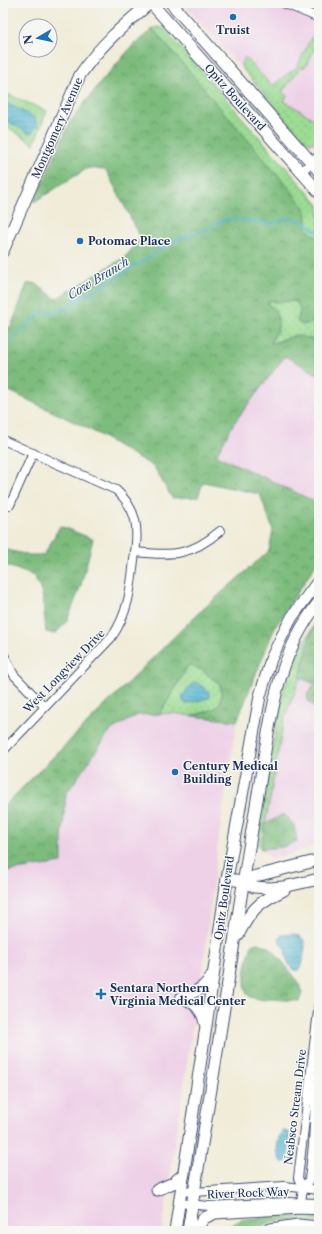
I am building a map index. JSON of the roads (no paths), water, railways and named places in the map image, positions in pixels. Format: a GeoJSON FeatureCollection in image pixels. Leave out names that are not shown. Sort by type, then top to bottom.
{"type":"FeatureCollection","features":[{"type":"Feature","properties":{"kind":"highway"},"geometry":{"type":"LineString","coordinates":[[271,1231],[298,1227],[319,1229]]}},
{"type":"Feature","properties":{"kind":"main road","name":"Opitz Boulevard"},"geometry":{"type":"LineString","coordinates":[[150,3],[319,192]]}},
{"type":"Feature","properties":{"kind":"main road","name":"Montgomery Avenue"},"geometry":{"type":"LineString","coordinates":[[4,244],[80,75],[102,45],[116,31],[150,3]]}},
{"type":"Feature","properties":{"kind":"main road","name":"Opitz Boulevard"},"geometry":{"type":"LineString","coordinates":[[171,3],[317,164]]}},
{"type":"Feature","properties":{"kind":"main road","name":"Opitz Boulevard"},"geometry":{"type":"LineString","coordinates":[[175,1231],[227,879],[265,677],[271,659],[292,617],[319,580]]}},
{"type":"Feature","properties":{"kind":"main road","name":"Opitz Boulevard"},"geometry":{"type":"LineString","coordinates":[[188,1231],[235,941],[243,881],[274,701],[279,681],[294,643],[303,625],[319,602]]}},
{"type":"Feature","properties":{"kind":"main road"},"geometry":{"type":"LineString","coordinates":[[243,881],[256,876],[319,860]]}},
{"type":"Feature","properties":{"kind":"main road"},"geometry":{"type":"LineString","coordinates":[[227,879],[243,881],[254,886],[265,888],[294,885],[319,879]]}},
{"type":"Feature","properties":{"kind":"main road"},"geometry":{"type":"LineString","coordinates":[[235,941],[249,915],[257,907],[268,898],[294,885]]}},
{"type":"Feature","properties":{"kind":"main road"},"geometry":{"type":"LineString","coordinates":[[206,1026],[198,1006],[182,997],[201,989],[209,980],[214,966]]}},
{"type":"Feature","properties":{"kind":"main road"},"geometry":{"type":"LineString","coordinates":[[157,1190],[173,1183],[184,1174]]}},
{"type":"Feature","properties":{"kind":"main road"},"geometry":{"type":"LineString","coordinates":[[195,1231],[204,1218],[215,1213],[301,1208],[319,1209]]}},
{"type":"Feature","properties":{"kind":"street"},"geometry":{"type":"LineString","coordinates":[[283,3],[319,18]]}},
{"type":"Feature","properties":{"kind":"street"},"geometry":{"type":"LineString","coordinates":[[301,172],[317,164]]}},
{"type":"Feature","properties":{"kind":"street","name":"West Longview Drive"},"geometry":{"type":"LineString","coordinates":[[3,440],[111,487],[128,503],[135,519],[137,534],[130,593],[120,625],[111,638],[3,751]]}},
{"type":"Feature","properties":{"kind":"street"},"geometry":{"type":"LineString","coordinates":[[10,505],[34,453]]}},
{"type":"Feature","properties":{"kind":"street"},"geometry":{"type":"LineString","coordinates":[[135,552],[161,555],[183,552],[202,544],[220,531]]}},
{"type":"Feature","properties":{"kind":"street"},"geometry":{"type":"LineString","coordinates":[[3,653],[14,675],[45,707]]}},
{"type":"Feature","properties":{"kind":"street","name":"Neabsco Stream Drive"},"geometry":{"type":"LineString","coordinates":[[302,1202],[303,1188],[298,1178],[319,1004]]}},
{"type":"Feature","properties":{"kind":"street","name":"Neabsco Stream Drive"},"geometry":{"type":"LineString","coordinates":[[303,1188],[309,1180],[313,1146],[315,1097],[319,1068]]}},
{"type":"Feature","properties":{"kind":"street","name":"River Rock Way"},"geometry":{"type":"LineString","coordinates":[[181,1191],[194,1192],[284,1186],[319,1190]]}},
{"type":"Feature","properties":{"kind":"street","name":"River Rock Way"},"geometry":{"type":"LineString","coordinates":[[179,1203],[192,1205],[242,1205],[302,1202],[319,1203]]}},
{"type":"Feature","properties":{"kind":"water"},"geometry":{"type":"Polygon","coordinates":[[[3,101],[35,118],[37,126],[33,132],[28,133],[3,118],[3,101]]]}},
{"type":"Feature","properties":{"kind":"water"},"geometry":{"type":"Polygon","coordinates":[[[196,682],[208,691],[210,696],[209,698],[186,704],[182,697],[191,685],[196,682]]]}},
{"type":"Feature","properties":{"kind":"water"},"geometry":{"type":"Polygon","coordinates":[[[294,934],[301,937],[305,944],[302,964],[297,971],[291,967],[288,962],[285,949],[281,945],[279,939],[281,935],[294,934]]]}},
{"type":"Feature","properties":{"kind":"water"},"geometry":{"type":"Polygon","coordinates":[[[283,1131],[289,1132],[290,1139],[288,1159],[286,1162],[282,1162],[277,1151],[279,1138],[283,1131]]]}},
{"type":"Feature","properties":{"kind":"waterway","name":"Cow Branch"},"geometry":{"type":"LineString","coordinates":[[3,347],[40,314],[60,310],[107,284],[177,239],[206,230],[219,222],[231,218],[273,224],[285,219],[294,218],[306,223],[319,232]]}},
{"type":"Feature","properties":{"kind":"place","name":"Truist"},"geometry":{"type":"Point","coordinates":[233,17]}},
{"type":"Feature","properties":{"kind":"place","name":"Potomac Place"},"geometry":{"type":"Point","coordinates":[80,241]}},
{"type":"Feature","properties":{"kind":"place","name":"Century Medical Building"},"geometry":{"type":"Point","coordinates":[175,772]}},
{"type":"Feature","properties":{"kind":"place","name":"Sentara Northern Virginia Medical Center"},"geometry":{"type":"Point","coordinates":[101,994]}}]}
